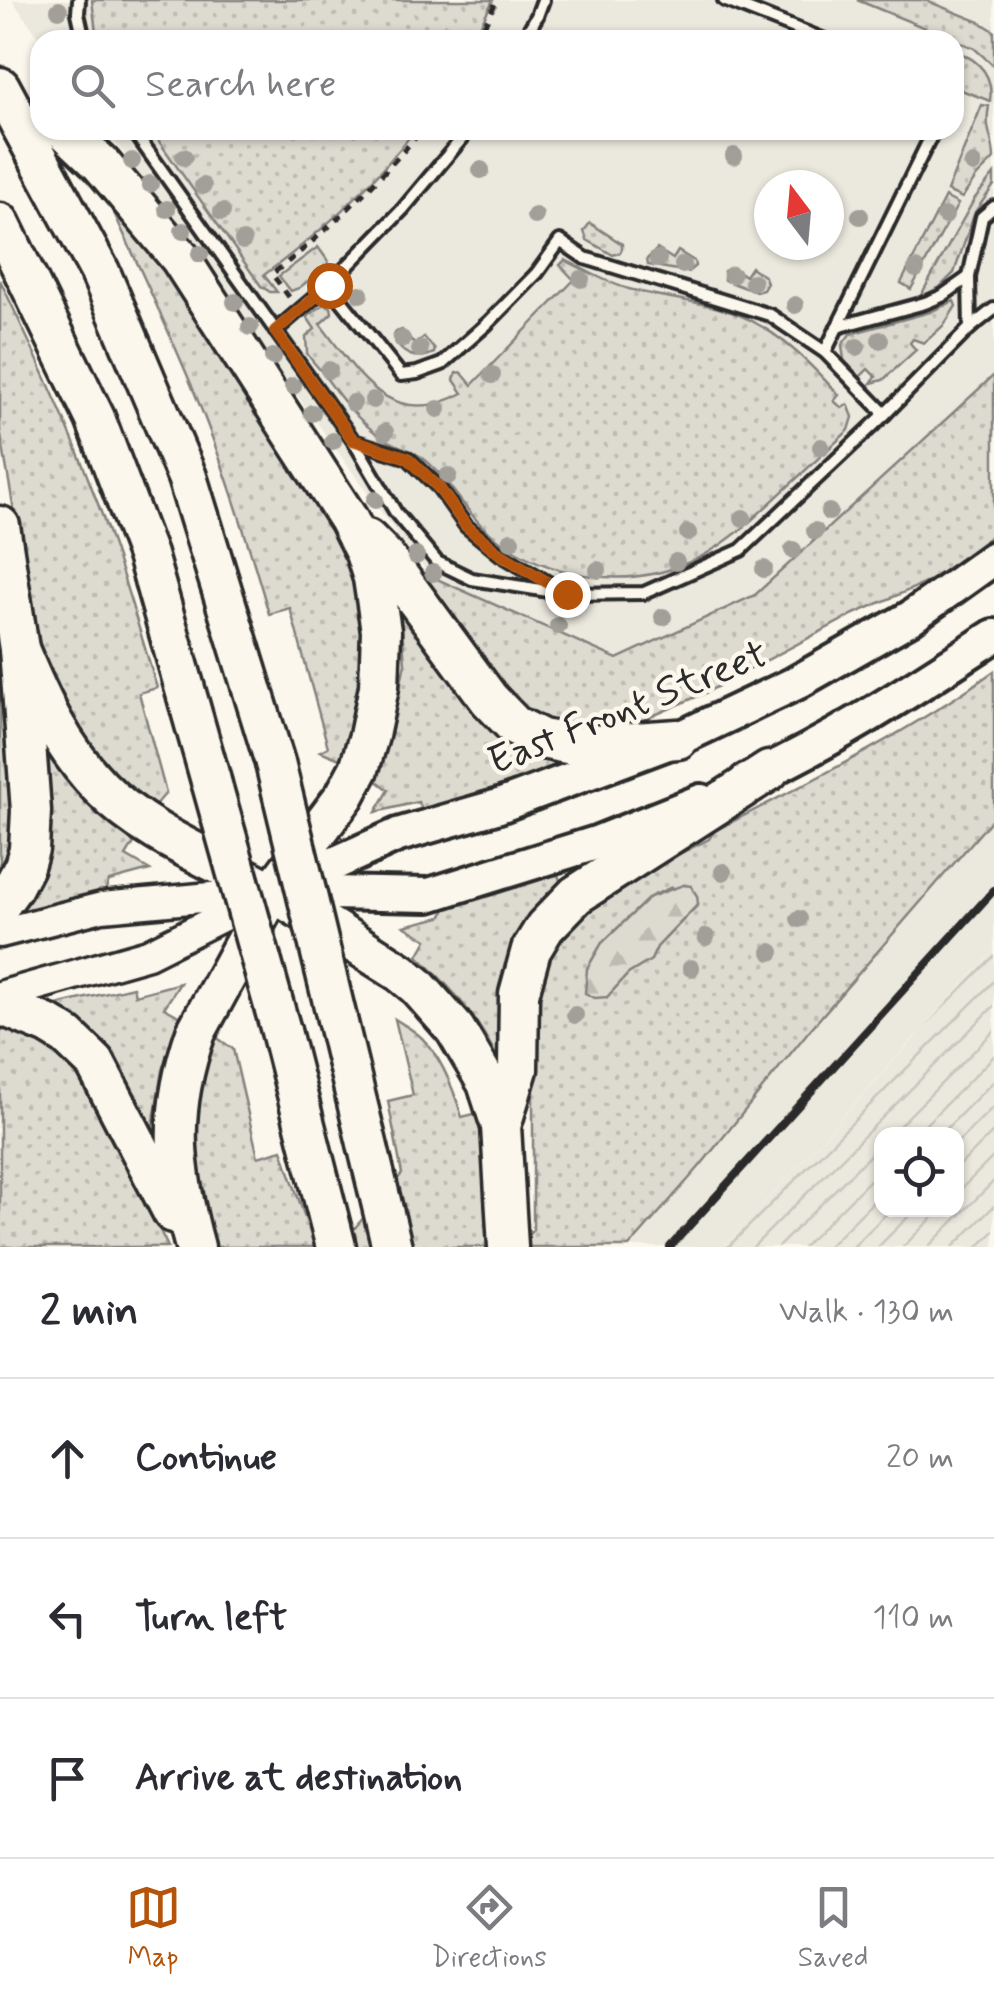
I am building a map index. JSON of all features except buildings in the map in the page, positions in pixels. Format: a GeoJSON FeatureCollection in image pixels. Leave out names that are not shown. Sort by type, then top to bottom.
{"type":"FeatureCollection","features":[{"type":"Feature","properties":{"kind":"highway"},"geometry":{"type":"LineString","coordinates":[[0,68],[30,96]]}},
{"type":"Feature","properties":{"kind":"highway"},"geometry":{"type":"LineString","coordinates":[[0,87],[100,272],[188,476],[275,763],[391,1246]]}},
{"type":"Feature","properties":{"kind":"highway"},"geometry":{"type":"LineString","coordinates":[[76,140],[101,164],[180,258],[348,520],[365,553],[380,631],[379,688],[358,769],[345,795],[272,892],[196,1032],[176,1121],[177,1171],[193,1247]]}},
{"type":"Feature","properties":{"kind":"highway"},"geometry":{"type":"LineString","coordinates":[[0,223],[95,418],[146,555],[281,1031],[336,1247]]}},
{"type":"Feature","properties":{"kind":"highway"},"geometry":{"type":"LineString","coordinates":[[348,520],[384,556],[489,699],[514,725],[542,739],[578,746],[678,739]]}},
{"type":"Feature","properties":{"kind":"highway"},"geometry":{"type":"LineString","coordinates":[[0,526],[19,649],[31,828],[24,866],[0,904]]}},
{"type":"Feature","properties":{"kind":"highway"},"geometry":{"type":"LineString","coordinates":[[19,649],[40,699],[67,747],[107,794],[155,830],[272,892],[400,972],[455,1029],[486,1084],[502,1126],[508,1247]]}},
{"type":"Feature","properties":{"kind":"highway"},"geometry":{"type":"LineString","coordinates":[[502,1126],[518,1069],[518,994],[532,950],[545,927],[576,895],[769,771]]}},
{"type":"Feature","properties":{"kind":"highway"},"geometry":{"type":"LineString","coordinates":[[0,1005],[67,1036],[94,1063],[193,1247]]}},
{"type":"Feature","properties":{"kind":"main road","name":"East Front Street"},"geometry":{"type":"LineString","coordinates":[[0,996],[148,954],[398,834],[499,806],[678,739],[794,684],[910,618],[994,558]]}},
{"type":"Feature","properties":{"kind":"main road","name":"East Front Street"},"geometry":{"type":"LineString","coordinates":[[272,892],[430,895],[596,843],[769,771],[922,684],[994,636]]}},
{"type":"Feature","properties":{"kind":"main road"},"geometry":{"type":"LineString","coordinates":[[0,933],[102,908],[272,892]]}},
{"type":"Feature","properties":{"kind":"lane"},"geometry":{"type":"LineString","coordinates":[[78,0],[82,30]]}},
{"type":"Feature","properties":{"kind":"lane"},"geometry":{"type":"LineString","coordinates":[[529,30],[543,0]]}},
{"type":"Feature","properties":{"kind":"lane"},"geometry":{"type":"LineString","coordinates":[[724,0],[800,30]]}},
{"type":"Feature","properties":{"kind":"lane"},"geometry":{"type":"LineString","coordinates":[[139,140],[353,440],[396,512],[438,562],[472,580],[567,594],[644,593],[741,550],[970,328],[994,310]]}},
{"type":"Feature","properties":{"kind":"lane"},"geometry":{"type":"LineString","coordinates":[[275,331],[329,285],[403,209],[461,140]]}},
{"type":"Feature","properties":{"kind":"lane"},"geometry":{"type":"LineString","coordinates":[[825,352],[929,140]]}},
{"type":"Feature","properties":{"kind":"lane"},"geometry":{"type":"LineString","coordinates":[[970,328],[969,277],[982,218],[994,207]]}},
{"type":"Feature","properties":{"kind":"lane"},"geometry":{"type":"LineString","coordinates":[[329,285],[401,375],[417,373],[442,364],[488,322],[537,273],[560,241],[584,258],[770,315],[825,352],[885,414]]}},
{"type":"Feature","properties":{"kind":"lane"},"geometry":{"type":"LineString","coordinates":[[837,327],[925,303],[969,277]]}},
{"type":"Feature","properties":{"kind":"lane"},"geometry":{"type":"LineString","coordinates":[[353,440],[408,458],[439,488],[466,526],[500,554],[567,594]]}},
{"type":"Feature","properties":{"kind":"path"},"geometry":{"type":"LineString","coordinates":[[482,30],[497,0]]}},
{"type":"Feature","properties":{"kind":"path"},"geometry":{"type":"LineString","coordinates":[[299,311],[272,274],[349,210],[413,140]]}},
{"type":"Feature","properties":{"kind":"shaded area"},"geometry":{"type":"Polygon","coordinates":[[[12,0],[994,0],[994,375],[755,595],[616,659],[437,579],[414,558],[114,140],[964,140],[964,30],[34,30],[12,0]]]}},
{"type":"Feature","properties":{"kind":"shaded area"},"geometry":{"type":"Polygon","coordinates":[[[994,817],[994,950],[724,1247],[629,1247],[808,1032],[994,817]]]}},
{"type":"Feature","properties":{"kind":"shaded area"},"geometry":{"type":"Polygon","coordinates":[[[994,950],[994,1247],[724,1247],[994,950]]]}},
{"type":"Feature","properties":{"kind":"green space"},"geometry":{"type":"Polygon","coordinates":[[[92,0],[493,0],[478,30],[96,30],[92,0]]]}},
{"type":"Feature","properties":{"kind":"green space"},"geometry":{"type":"Polygon","coordinates":[[[857,0],[925,0],[980,22],[994,31],[994,66],[964,44],[964,30],[930,30],[857,0]]]}},
{"type":"Feature","properties":{"kind":"green space"},"geometry":{"type":"Polygon","coordinates":[[[964,55],[987,76],[990,101],[964,91],[964,55]]]}},
{"type":"Feature","properties":{"kind":"green space"},"geometry":{"type":"Polygon","coordinates":[[[982,105],[989,106],[994,159],[962,198],[947,191],[982,105]]]}},
{"type":"Feature","properties":{"kind":"green space"},"geometry":{"type":"Polygon","coordinates":[[[158,140],[406,140],[345,208],[264,275],[277,292],[261,286],[158,140]]]}},
{"type":"Feature","properties":{"kind":"green space"},"geometry":{"type":"Polygon","coordinates":[[[994,174],[994,185],[975,212],[954,273],[940,287],[920,297],[975,198],[994,174]]]}},
{"type":"Feature","properties":{"kind":"green space"},"geometry":{"type":"Polygon","coordinates":[[[102,187],[118,197],[322,507],[342,552],[360,619],[361,667],[357,701],[340,759],[320,751],[328,747],[290,608],[269,614],[202,411],[102,187]]]}},
{"type":"Feature","properties":{"kind":"green space"},"geometry":{"type":"Polygon","coordinates":[[[945,197],[958,204],[911,289],[901,283],[945,197]]]}},
{"type":"Feature","properties":{"kind":"green space"},"geometry":{"type":"Polygon","coordinates":[[[590,223],[622,244],[620,253],[613,255],[587,240],[584,231],[590,223]]]}},
{"type":"Feature","properties":{"kind":"green space"},"geometry":{"type":"Polygon","coordinates":[[[318,247],[328,266],[291,291],[279,276],[318,247]]]}},
{"type":"Feature","properties":{"kind":"green space"},"geometry":{"type":"Polygon","coordinates":[[[657,249],[673,259],[678,251],[694,261],[695,266],[688,272],[648,265],[647,259],[657,249]]]}},
{"type":"Feature","properties":{"kind":"green space"},"geometry":{"type":"Polygon","coordinates":[[[565,260],[621,286],[721,309],[763,327],[819,374],[839,395],[834,401],[842,408],[848,404],[853,417],[849,430],[743,528],[706,554],[666,571],[639,576],[584,575],[530,559],[506,545],[476,520],[424,459],[383,438],[349,408],[307,353],[306,337],[315,329],[307,317],[324,304],[331,307],[332,313],[320,324],[379,392],[415,406],[437,403],[463,393],[454,380],[456,373],[461,372],[472,385],[574,280],[560,265],[565,260]]]}},
{"type":"Feature","properties":{"kind":"green space"},"geometry":{"type":"Polygon","coordinates":[[[732,267],[745,276],[751,267],[765,277],[763,290],[756,292],[724,280],[724,271],[732,267]]]}},
{"type":"Feature","properties":{"kind":"green space"},"geometry":{"type":"Polygon","coordinates":[[[0,280],[93,491],[157,688],[139,693],[166,793],[154,807],[122,780],[86,739],[63,702],[36,637],[0,430],[0,280]]]}},
{"type":"Feature","properties":{"kind":"green space"},"geometry":{"type":"Polygon","coordinates":[[[954,301],[956,306],[944,325],[924,343],[913,339],[910,343],[916,350],[883,380],[871,383],[876,377],[868,369],[860,377],[844,360],[842,345],[850,334],[930,312],[954,301]]]}},
{"type":"Feature","properties":{"kind":"green space"},"geometry":{"type":"Polygon","coordinates":[[[402,330],[415,344],[424,337],[434,353],[415,356],[405,352],[393,337],[402,330]]]}},
{"type":"Feature","properties":{"kind":"green space"},"geometry":{"type":"Polygon","coordinates":[[[994,375],[994,534],[921,585],[854,614],[705,693],[625,728],[620,724],[600,729],[561,727],[529,713],[511,696],[427,580],[437,579],[617,659],[755,595],[994,375]]]}},
{"type":"Feature","properties":{"kind":"green space"},"geometry":{"type":"Polygon","coordinates":[[[399,595],[577,763],[423,810],[418,802],[376,812],[389,790],[376,780],[391,734],[405,663],[399,595]]]}},
{"type":"Feature","properties":{"kind":"green space"},"geometry":{"type":"Polygon","coordinates":[[[994,671],[994,817],[629,1247],[516,1247],[533,1230],[533,1011],[541,970],[571,918],[604,892],[709,839],[714,831],[857,756],[994,671]],[[672,887],[650,897],[602,943],[587,969],[607,997],[628,974],[651,960],[657,947],[698,905],[672,887]]]}},
{"type":"Feature","properties":{"kind":"green space"},"geometry":{"type":"Polygon","coordinates":[[[0,684],[15,834],[0,880],[0,684]]]}},
{"type":"Feature","properties":{"kind":"green space"},"geometry":{"type":"Polygon","coordinates":[[[39,743],[82,798],[134,843],[126,856],[150,870],[109,881],[105,891],[19,913],[16,910],[39,743]]]}},
{"type":"Feature","properties":{"kind":"green space"},"geometry":{"type":"Polygon","coordinates":[[[557,873],[564,889],[503,1060],[499,1061],[463,1004],[418,956],[427,940],[404,926],[441,917],[449,905],[557,873]]]}},
{"type":"Feature","properties":{"kind":"green space"},"geometry":{"type":"Polygon","coordinates":[[[683,885],[691,886],[698,904],[657,947],[651,960],[628,974],[607,997],[595,998],[585,993],[587,969],[602,943],[650,897],[683,885]]]}},
{"type":"Feature","properties":{"kind":"green space"},"geometry":{"type":"Polygon","coordinates":[[[180,983],[164,1008],[181,1017],[162,1070],[152,1134],[52,1006],[133,987],[135,995],[180,983]]]}},
{"type":"Feature","properties":{"kind":"green space"},"geometry":{"type":"Polygon","coordinates":[[[395,1019],[419,1035],[436,1055],[462,1117],[478,1113],[488,1162],[493,1247],[338,1247],[402,1174],[388,1101],[413,1095],[395,1019]]]}},
{"type":"Feature","properties":{"kind":"green space"},"geometry":{"type":"Polygon","coordinates":[[[0,1030],[35,1038],[56,1050],[85,1077],[168,1247],[0,1247],[0,1030]]]}},
{"type":"Feature","properties":{"kind":"green space"},"geometry":{"type":"Polygon","coordinates":[[[216,1037],[233,1049],[258,1157],[282,1150],[315,1247],[215,1247],[197,1176],[194,1134],[201,1084],[216,1037]]]}},
{"type":"Feature","properties":{"kind":"railway"},"geometry":{"type":"LineString","coordinates":[[670,1247],[994,890]]}},
{"type":"Feature","properties":{"kind":"route"},"geometry":{"type":"LineString","coordinates":[[329,285],[275,331],[353,440],[408,458],[439,488],[466,526],[500,554],[567,594]]}}]}
